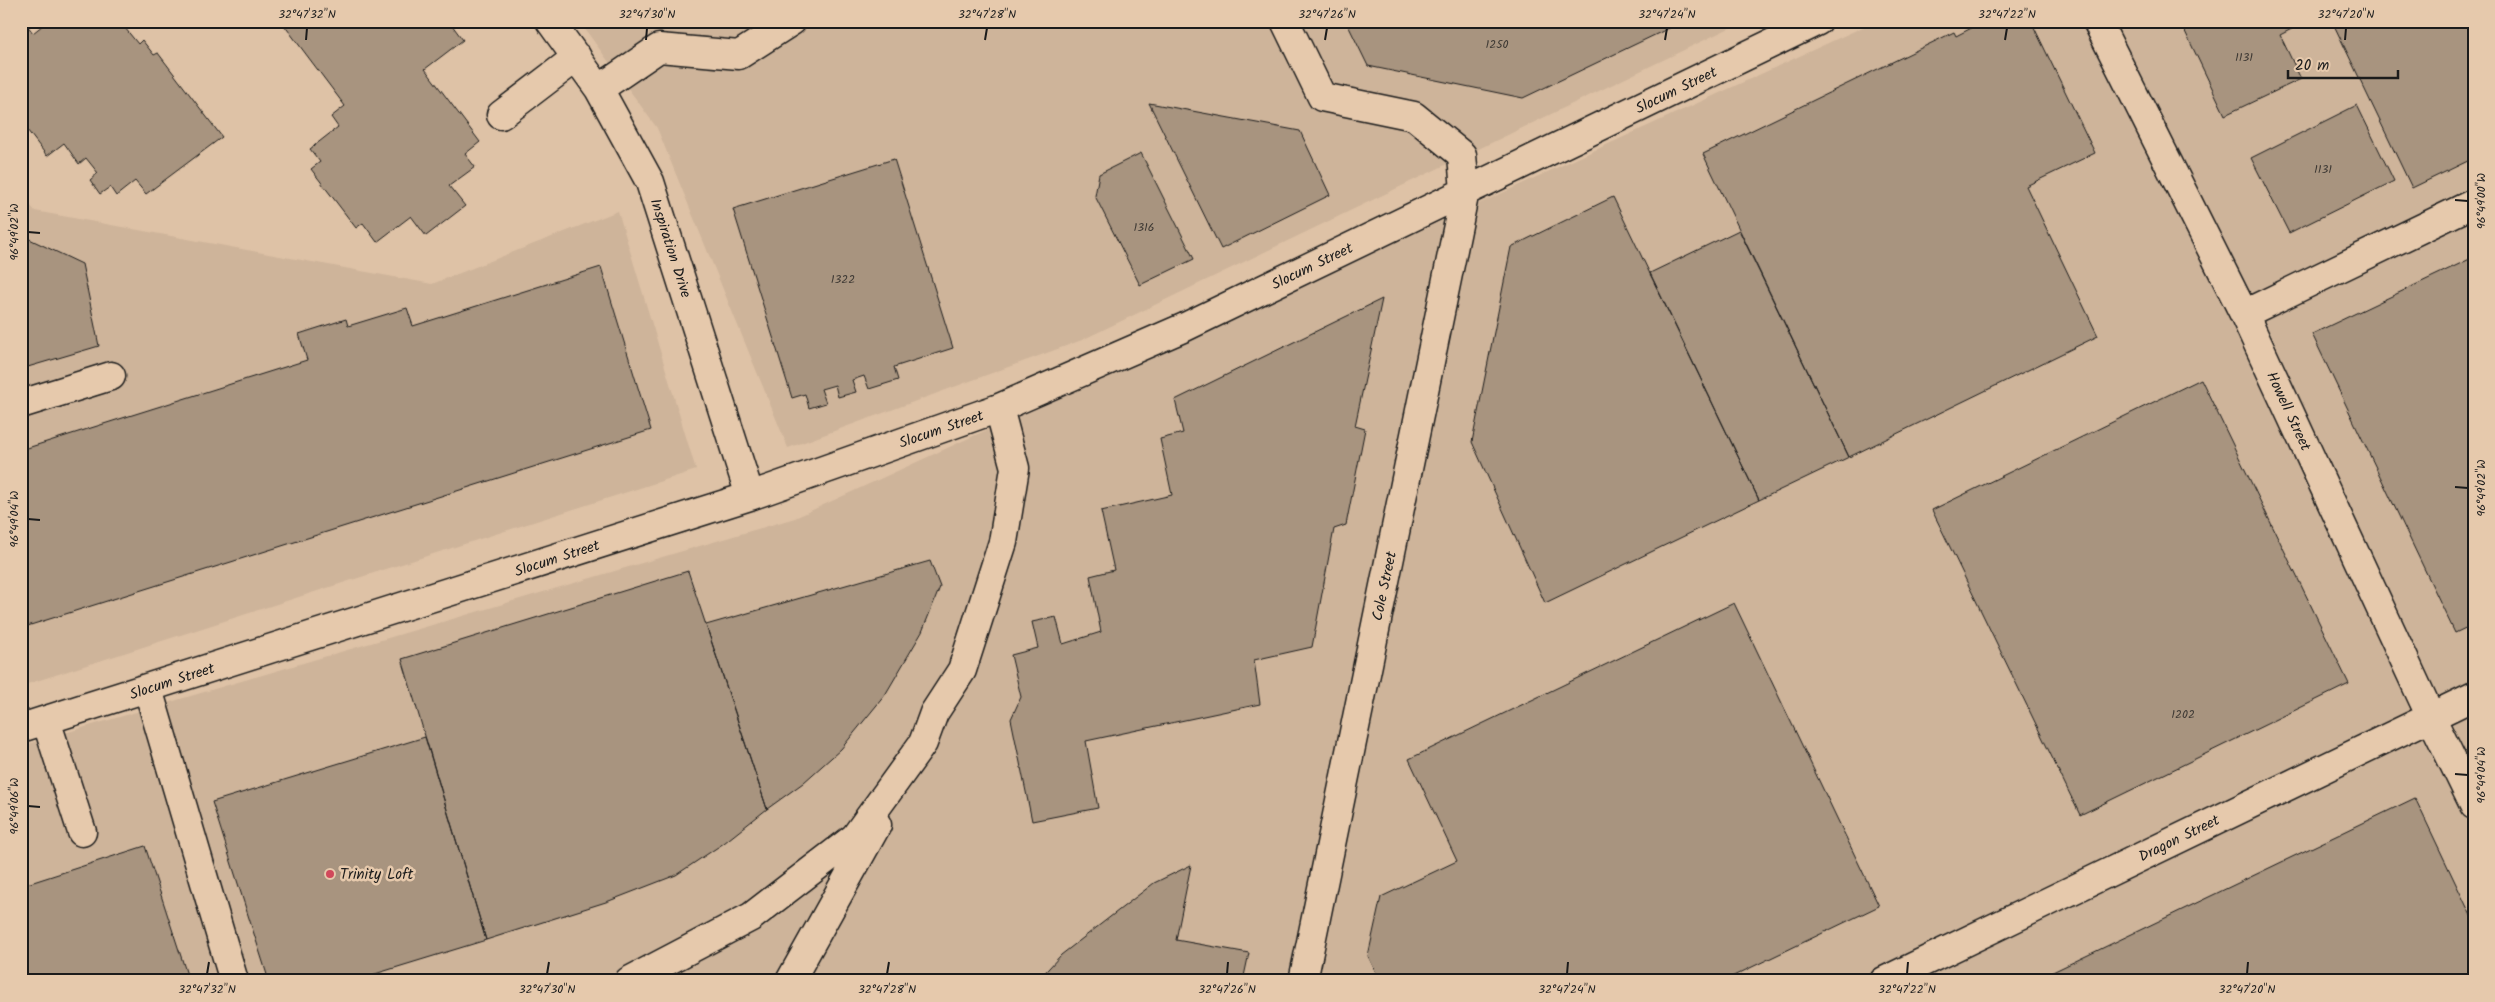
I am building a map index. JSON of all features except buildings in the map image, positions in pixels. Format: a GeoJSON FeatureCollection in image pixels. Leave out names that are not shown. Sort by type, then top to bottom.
{"type":"FeatureCollection","features":[{"type":"Feature","properties":{"kind":"street","name":"Inspiration Drive"},"geometry":{"type":"LineString","coordinates":[[550,21],[599,89],[650,182],[750,496]]}},
{"type":"Feature","properties":{"kind":"street"},"geometry":{"type":"LineString","coordinates":[[599,89],[658,48],[739,55],[792,21]]}},
{"type":"Feature","properties":{"kind":"street","name":"Cole Street"},"geometry":{"type":"LineString","coordinates":[[1285,21],[1322,97],[1414,116],[1462,154],[1465,192],[1304,981]]}},
{"type":"Feature","properties":{"kind":"street","name":"Slocum Street"},"geometry":{"type":"LineString","coordinates":[[34,724],[750,496],[1000,408],[1185,327],[1818,21]]}},
{"type":"Feature","properties":{"kind":"street","name":"Howell Street"},"geometry":{"type":"LineString","coordinates":[[2097,21],[2244,314],[2431,717],[2474,805]]}},
{"type":"Feature","properties":{"kind":"street"},"geometry":{"type":"LineString","coordinates":[[501,115],[577,57]]}},
{"type":"Feature","properties":{"kind":"street"},"geometry":{"type":"LineString","coordinates":[[2244,314],[2474,203]]}},
{"type":"Feature","properties":{"kind":"street"},"geometry":{"type":"LineString","coordinates":[[21,404],[111,376]]}},
{"type":"Feature","properties":{"kind":"street"},"geometry":{"type":"LineString","coordinates":[[790,981],[923,743],[934,712],[962,670],[1003,542],[1015,468],[1000,408]]}},
{"type":"Feature","properties":{"kind":"street"},"geometry":{"type":"LineString","coordinates":[[148,689],[234,981]]}},
{"type":"Feature","properties":{"kind":"street","name":"Dragon Street"},"geometry":{"type":"LineString","coordinates":[[1884,981],[2474,696]]}},
{"type":"Feature","properties":{"kind":"street"},"geometry":{"type":"LineString","coordinates":[[34,724],[82,832]]}},
{"type":"Feature","properties":{"kind":"street"},"geometry":{"type":"LineString","coordinates":[[629,981],[751,916],[855,837],[923,743]]}},
{"type":"Feature","properties":{"kind":"shaded area"},"geometry":{"type":"Polygon","coordinates":[[[579,21],[1744,21],[1082,340],[788,448],[657,128],[579,21]]]}},
{"type":"Feature","properties":{"kind":"shaded area"},"geometry":{"type":"Polygon","coordinates":[[[1876,21],[2474,21],[2474,981],[21,981],[21,746],[795,518],[1876,21]]]}},
{"type":"Feature","properties":{"kind":"shaded area"},"geometry":{"type":"Polygon","coordinates":[[[21,194],[35,211],[432,284],[618,211],[696,470],[21,686],[21,194]]]}},
{"type":"Feature","properties":{"kind":"place","name":"Trinity Loft"},"geometry":{"type":"Point","coordinates":[330,874]}}]}
